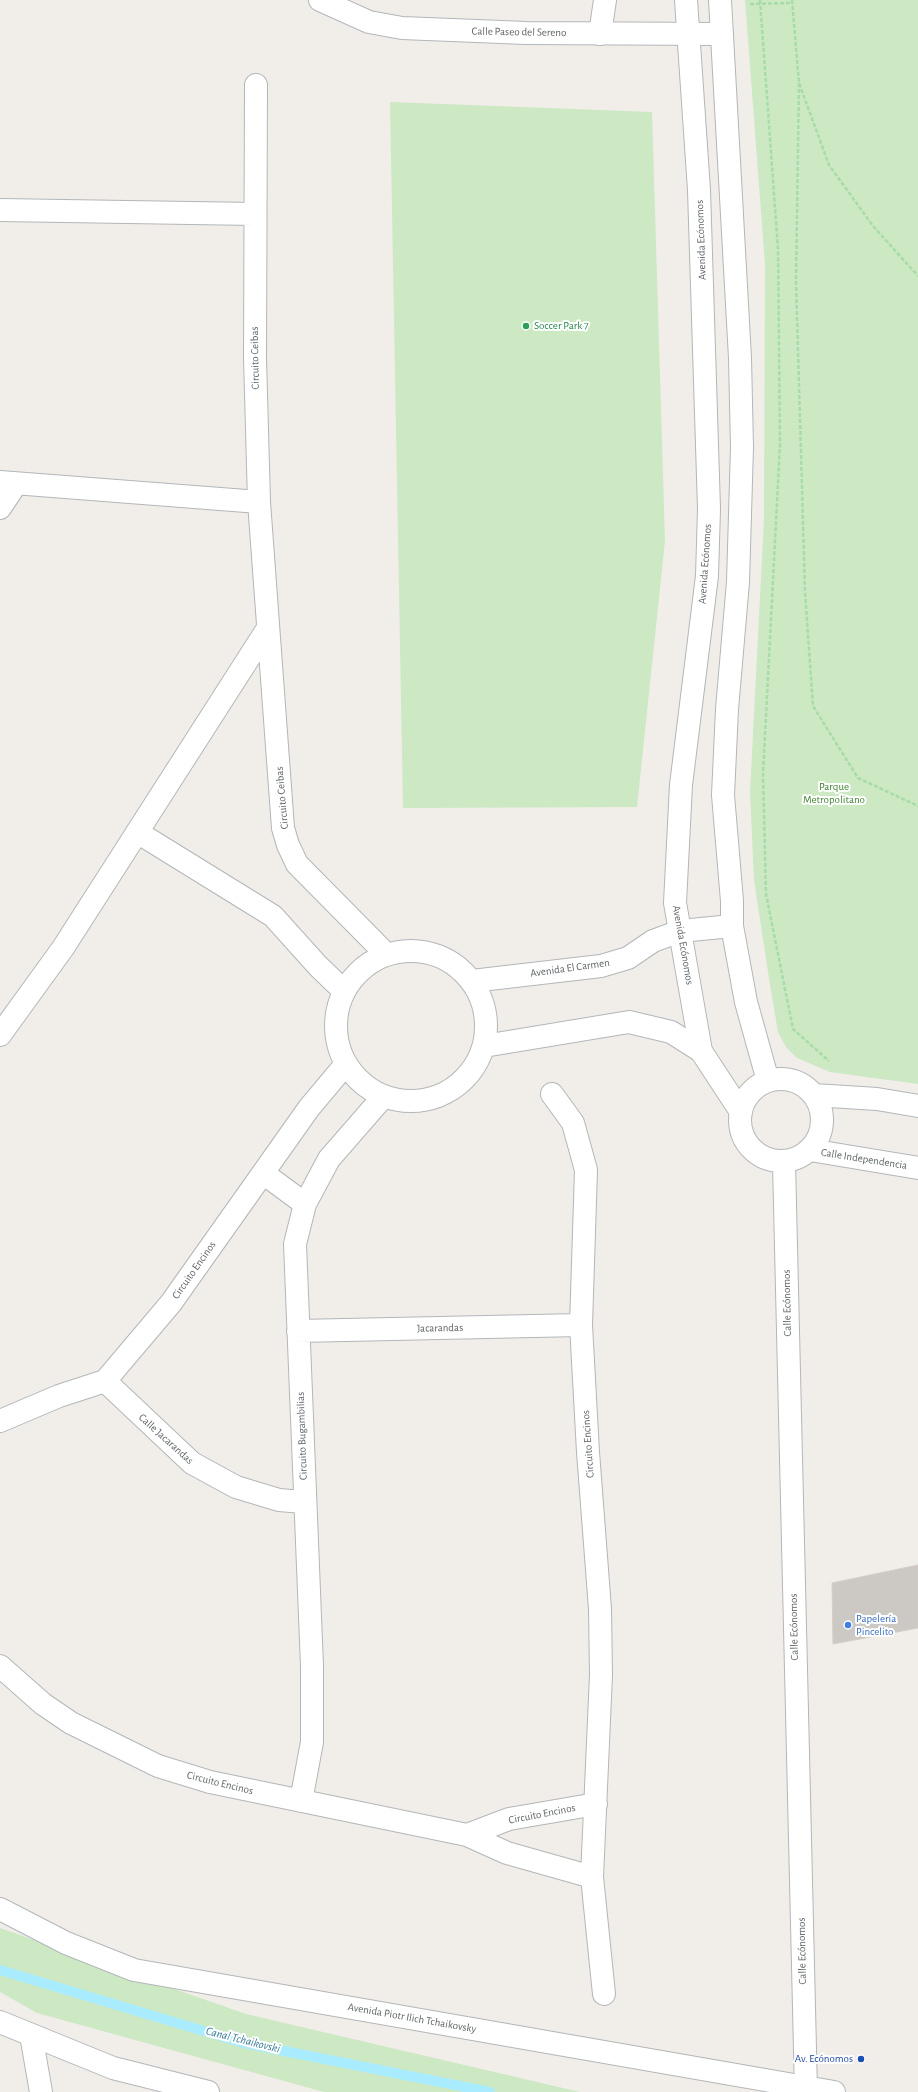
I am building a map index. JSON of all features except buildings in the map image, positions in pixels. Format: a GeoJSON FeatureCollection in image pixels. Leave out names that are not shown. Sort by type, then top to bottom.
{"type":"FeatureCollection","features":[{"type":"Feature","properties":{"kind":"street","name":"Calle Paseo del Sereno"},"geometry":{"type":"LineString","coordinates":[[320,0],[369,22],[402,28],[600,34],[722,34]]}},
{"type":"Feature","properties":{"kind":"street"},"geometry":{"type":"LineString","coordinates":[[600,34],[605,0]]}},
{"type":"Feature","properties":{"kind":"street","name":"Avenida Ecónomos"},"geometry":{"type":"LineString","coordinates":[[686,0],[699,190],[709,509],[706,576],[681,785],[675,903],[701,1051],[741,1112]]}},
{"type":"Feature","properties":{"kind":"street"},"geometry":{"type":"LineString","coordinates":[[720,3],[740,358],[742,446],[738,582],[727,709],[723,795],[732,901],[732,926],[746,1002],[768,1081]]}},
{"type":"Feature","properties":{"kind":"street","name":"Circuito Ceibas"},"geometry":{"type":"LineString","coordinates":[[256,85],[255,358],[259,502],[283,828],[288,845],[297,864],[386,954]]}},
{"type":"Feature","properties":{"kind":"street"},"geometry":{"type":"LineString","coordinates":[[0,210],[255,214]]}},
{"type":"Feature","properties":{"kind":"street"},"geometry":{"type":"LineString","coordinates":[[708,445],[742,446]]}},
{"type":"Feature","properties":{"kind":"street"},"geometry":{"type":"LineString","coordinates":[[0,508],[8,483],[259,502]]}},
{"type":"Feature","properties":{"kind":"street"},"geometry":{"type":"LineString","coordinates":[[0,1035],[63,948],[268,628]]}},
{"type":"Feature","properties":{"kind":"street"},"geometry":{"type":"LineString","coordinates":[[137,832],[273,916],[318,966],[344,991]]}},
{"type":"Feature","properties":{"kind":"street","name":"Avenida El Carmen"},"geometry":{"type":"LineString","coordinates":[[472,981],[601,966],[628,958],[653,941],[680,931],[732,926]]}},
{"type":"Feature","properties":{"kind":"street"},"geometry":{"type":"LineString","coordinates":[[418,950],[448,960],[472,981],[482,1002],[486,1024],[484,1046],[469,1075],[445,1094],[414,1102],[383,1097],[362,1084],[345,1065],[336,1041],[336,1016],[344,991],[354,975],[369,963],[386,954],[418,950]]}},
{"type":"Feature","properties":{"kind":"street"},"geometry":{"type":"LineString","coordinates":[[484,1046],[629,1022],[671,1032],[701,1051]]}},
{"type":"Feature","properties":{"kind":"street","name":"Circuito Encinos"},"geometry":{"type":"LineString","coordinates":[[105,1381],[171,1303],[319,1095],[345,1065]]}},
{"type":"Feature","properties":{"kind":"street"},"geometry":{"type":"LineString","coordinates":[[785,1079],[801,1084],[814,1095],[821,1108],[822,1123],[819,1138],[810,1150],[798,1158],[784,1162],[769,1160],[756,1153],[746,1141],[741,1127],[741,1112],[746,1099],[756,1088],[768,1081],[785,1079]]}},
{"type":"Feature","properties":{"kind":"street","name":"Circuito Encinos"},"geometry":{"type":"LineString","coordinates":[[552,1094],[573,1123],[586,1170],[581,1325],[588,1452],[600,1609],[601,1675],[592,1877],[604,1994]]}},
{"type":"Feature","properties":{"kind":"street"},"geometry":{"type":"LineString","coordinates":[[814,1095],[876,1099],[918,1106]]}},
{"type":"Feature","properties":{"kind":"street","name":"Circuito Bugambilias"},"geometry":{"type":"LineString","coordinates":[[301,1801],[312,1742],[312,1666],[304,1502],[295,1244],[305,1204],[329,1159],[383,1097]]}},
{"type":"Feature","properties":{"kind":"street","name":"Calle Independencia"},"geometry":{"type":"LineString","coordinates":[[810,1150],[918,1168]]}},
{"type":"Feature","properties":{"kind":"street","name":"Calle Ecónomos"},"geometry":{"type":"LineString","coordinates":[[784,1162],[806,2089]]}},
{"type":"Feature","properties":{"kind":"street"},"geometry":{"type":"LineString","coordinates":[[263,1173],[305,1204]]}},
{"type":"Feature","properties":{"kind":"street","name":"Jacarandas"},"geometry":{"type":"LineString","coordinates":[[298,1331],[581,1325]]}},
{"type":"Feature","properties":{"kind":"street"},"geometry":{"type":"LineString","coordinates":[[0,1421],[59,1396],[105,1381]]}},
{"type":"Feature","properties":{"kind":"street","name":"Calle Jacarandas"},"geometry":{"type":"LineString","coordinates":[[105,1381],[192,1463],[236,1487],[279,1500],[304,1502]]}},
{"type":"Feature","properties":{"kind":"street","name":"Circuito Encinos"},"geometry":{"type":"LineString","coordinates":[[0,1666],[43,1704],[71,1724],[145,1760],[210,1782],[467,1835],[507,1853],[592,1877]]}},
{"type":"Feature","properties":{"kind":"street","name":"Circuito Encinos"},"geometry":{"type":"LineString","coordinates":[[467,1835],[509,1819],[596,1804]]}},
{"type":"Feature","properties":{"kind":"street","name":"Avenida Piotr Ilich Tchaikovsky"},"geometry":{"type":"LineString","coordinates":[[0,1909],[66,1943],[134,1970],[806,2089],[834,2092]]}},
{"type":"Feature","properties":{"kind":"street"},"geometry":{"type":"LineString","coordinates":[[0,2022],[113,2068],[208,2092]]}},
{"type":"Feature","properties":{"kind":"street"},"geometry":{"type":"LineString","coordinates":[[31,2035],[41,2092]]}},
{"type":"Feature","properties":{"kind":"path"},"geometry":{"type":"LineString","coordinates":[[760,0],[778,249],[780,436],[763,774],[766,894],[793,1028],[829,1060]]}},
{"type":"Feature","properties":{"kind":"path"},"geometry":{"type":"LineString","coordinates":[[720,3],[760,4],[791,1],[799,83],[796,281],[804,592],[813,706],[858,778],[918,806]]}},
{"type":"Feature","properties":{"kind":"path"},"geometry":{"type":"LineString","coordinates":[[799,83],[829,165],[874,226],[918,276]]}},
{"type":"Feature","properties":{"kind":"green space","name":"Parque Metropolitano"},"geometry":{"type":"Polygon","coordinates":[[[745,0],[918,0],[918,1084],[830,1072],[797,1058],[786,1047],[778,1032],[770,985],[754,880],[750,792],[764,519],[765,264],[745,0]]]}},
{"type":"Feature","properties":{"kind":"green space","name":"Soccer Park 7"},"geometry":{"type":"Polygon","coordinates":[[[390,102],[652,112],[665,541],[637,807],[403,808],[390,102]]]}},
{"type":"Feature","properties":{"kind":"green space"},"geometry":{"type":"Polygon","coordinates":[[[0,1928],[246,2014],[580,2092],[324,2092],[37,2013],[0,1992],[0,1928]]]}},
{"type":"Feature","properties":{"kind":"waterway","name":"Canal Tchaikovski"},"geometry":{"type":"LineString","coordinates":[[0,1970],[244,2043],[490,2092]]}},
{"type":"Feature","properties":{"kind":"place","name":"Soccer Park 7"},"geometry":{"type":"Point","coordinates":[526,326]}},
{"type":"Feature","properties":{"kind":"place","name":"Papelería Pincelito"},"geometry":{"type":"Point","coordinates":[848,1625]}},
{"type":"Feature","properties":{"kind":"place","name":"Av. Ecónomos"},"geometry":{"type":"Point","coordinates":[861,2059]}}]}
